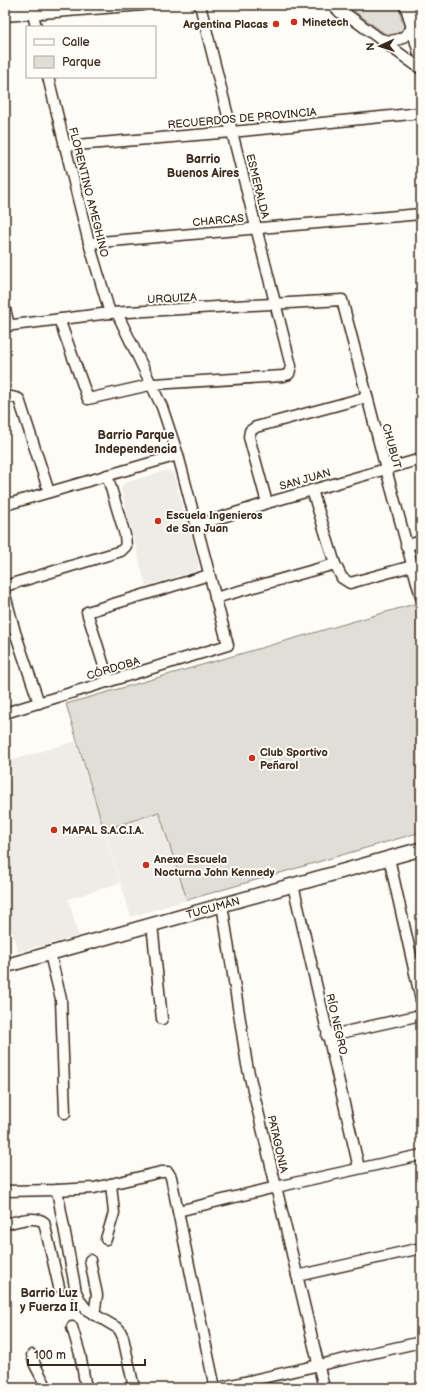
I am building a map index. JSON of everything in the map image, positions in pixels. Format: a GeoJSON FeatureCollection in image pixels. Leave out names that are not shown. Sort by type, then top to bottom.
{"type":"FeatureCollection","features":[{"type":"Feature","properties":{"kind":"highway"},"geometry":{"type":"LineString","coordinates":[[5,8],[58,5]]}},
{"type":"Feature","properties":{"kind":"main road"},"geometry":{"type":"LineString","coordinates":[[407,5],[421,55]]}},
{"type":"Feature","properties":{"kind":"main road","name":"TUCUMÁN"},"geometry":{"type":"LineString","coordinates":[[5,966],[421,849]]}},
{"type":"Feature","properties":{"kind":"street"},"geometry":{"type":"LineString","coordinates":[[5,16],[142,5]]}},
{"type":"Feature","properties":{"kind":"street","name":"ESMERALDA"},"geometry":{"type":"LineString","coordinates":[[151,384],[283,376],[289,374],[291,366],[200,5]]}},
{"type":"Feature","properties":{"kind":"street"},"geometry":{"type":"LineString","coordinates":[[337,7],[421,69]]}},
{"type":"Feature","properties":{"kind":"street"},"geometry":{"type":"LineString","coordinates":[[33,14],[36,26]]}},
{"type":"Feature","properties":{"kind":"street"},"geometry":{"type":"LineString","coordinates":[[380,40],[400,40],[406,36],[413,27]]}},
{"type":"Feature","properties":{"kind":"street","name":"FLORENTINO AMEGHINO"},"geometry":{"type":"LineString","coordinates":[[48,78],[89,243],[113,313],[162,407],[178,455],[228,645]]}},
{"type":"Feature","properties":{"kind":"street","name":"RECUERDOS DE PROVINCIA"},"geometry":{"type":"LineString","coordinates":[[64,146],[232,132],[421,113]]}},
{"type":"Feature","properties":{"kind":"street","name":"CHARCAS"},"geometry":{"type":"LineString","coordinates":[[89,243],[421,214]]}},
{"type":"Feature","properties":{"kind":"street","name":"URQUIZA"},"geometry":{"type":"LineString","coordinates":[[7,326],[113,313],[342,300]]}},
{"type":"Feature","properties":{"kind":"street","name":"CHUBUT"},"geometry":{"type":"LineString","coordinates":[[342,300],[406,546],[421,597]]}},
{"type":"Feature","properties":{"kind":"street"},"geometry":{"type":"LineString","coordinates":[[5,309],[7,326]]}},
{"type":"Feature","properties":{"kind":"street"},"geometry":{"type":"LineString","coordinates":[[59,319],[88,399],[151,384]]}},
{"type":"Feature","properties":{"kind":"street"},"geometry":{"type":"LineString","coordinates":[[5,398],[12,397],[19,399],[49,492]]}},
{"type":"Feature","properties":{"kind":"street"},"geometry":{"type":"LineString","coordinates":[[267,503],[249,437],[250,431],[256,427],[367,397]]}},
{"type":"Feature","properties":{"kind":"street"},"geometry":{"type":"LineString","coordinates":[[5,505],[178,455]]}},
{"type":"Feature","properties":{"kind":"street","name":"SAN JUAN"},"geometry":{"type":"LineString","coordinates":[[197,525],[267,503],[421,459]]}},
{"type":"Feature","properties":{"kind":"street"},"geometry":{"type":"LineString","coordinates":[[5,586],[121,552],[126,546],[125,535],[107,475]]}},
{"type":"Feature","properties":{"kind":"street"},"geometry":{"type":"LineString","coordinates":[[312,490],[335,564],[342,578],[350,583],[412,566]]}},
{"type":"Feature","properties":{"kind":"street"},"geometry":{"type":"LineString","coordinates":[[406,546],[421,541]]}},
{"type":"Feature","properties":{"kind":"street"},"geometry":{"type":"LineString","coordinates":[[215,598],[335,564]]}},
{"type":"Feature","properties":{"kind":"street"},"geometry":{"type":"LineString","coordinates":[[109,682],[87,612],[209,575]]}},
{"type":"Feature","properties":{"kind":"street"},"geometry":{"type":"LineString","coordinates":[[5,595],[15,632],[39,703]]}},
{"type":"Feature","properties":{"kind":"street"},"geometry":{"type":"LineString","coordinates":[[5,635],[15,632]]}},
{"type":"Feature","properties":{"kind":"street","name":"CÓRDOBA"},"geometry":{"type":"LineString","coordinates":[[5,713],[228,645]]}},
{"type":"Feature","properties":{"kind":"street"},"geometry":{"type":"LineString","coordinates":[[389,858],[421,1000]]}},
{"type":"Feature","properties":{"kind":"street","name":"RÍO NEGRO"},"geometry":{"type":"LineString","coordinates":[[293,885],[359,1168]]}},
{"type":"Feature","properties":{"kind":"street","name":"PATAGONIA"},"geometry":{"type":"LineString","coordinates":[[222,904],[247,1065],[324,1388]]}},
{"type":"Feature","properties":{"kind":"street"},"geometry":{"type":"LineString","coordinates":[[152,924],[162,1019]]}},
{"type":"Feature","properties":{"kind":"street"},"geometry":{"type":"LineString","coordinates":[[50,954],[61,999],[65,1113]]}},
{"type":"Feature","properties":{"kind":"street"},"geometry":{"type":"LineString","coordinates":[[327,1036],[421,1015]]}},
{"type":"Feature","properties":{"kind":"street"},"geometry":{"type":"LineString","coordinates":[[178,1211],[276,1187],[421,1155]]}},
{"type":"Feature","properties":{"kind":"street"},"geometry":{"type":"LineString","coordinates":[[5,1191],[94,1188],[162,1172],[168,1172],[172,1177],[196,1299],[217,1388],[421,1342]]}},
{"type":"Feature","properties":{"kind":"street"},"geometry":{"type":"LineString","coordinates":[[106,1239],[114,1213],[112,1184]]}},
{"type":"Feature","properties":{"kind":"street"},"geometry":{"type":"LineString","coordinates":[[57,1190],[76,1292],[87,1310],[119,1329],[123,1337],[134,1388]]}},
{"type":"Feature","properties":{"kind":"street"},"geometry":{"type":"LineString","coordinates":[[5,1224],[31,1219],[44,1222],[59,1287]]}},
{"type":"Feature","properties":{"kind":"street"},"geometry":{"type":"LineString","coordinates":[[297,1276],[421,1248]]}},
{"type":"Feature","properties":{"kind":"street"},"geometry":{"type":"LineString","coordinates":[[90,1260],[97,1294],[94,1315]]}},
{"type":"Feature","properties":{"kind":"street"},"geometry":{"type":"LineString","coordinates":[[72,1327],[80,1354],[86,1388]]}},
{"type":"Feature","properties":{"kind":"street"},"geometry":{"type":"LineString","coordinates":[[32,1355],[35,1365],[47,1388]]}},
{"type":"Feature","properties":{"kind":"shaded area","name":"Escuela Ingenieros de San Juan"},"geometry":{"type":"Polygon","coordinates":[[[167,470],[173,473],[199,564],[197,571],[146,586],[121,489],[125,483],[167,470]]]}},
{"type":"Feature","properties":{"kind":"shaded area","name":"MAPAL S.A.C.I.A."},"geometry":{"type":"Polygon","coordinates":[[[76,741],[120,883],[68,899],[79,936],[18,952],[8,916],[5,916],[5,762],[76,741]]]}},
{"type":"Feature","properties":{"kind":"shaded area","name":"Anexo Escuela Nocturna John Kennedy"},"geometry":{"type":"Polygon","coordinates":[[[159,812],[187,900],[131,917],[104,830],[159,812]]]}},
{"type":"Feature","properties":{"kind":"green space"},"geometry":{"type":"Polygon","coordinates":[[[346,5],[398,5],[404,27],[400,35],[388,36],[346,5]]]}},
{"type":"Feature","properties":{"kind":"green space","name":"Club Sportivo Peñarol"},"geometry":{"type":"Polygon","coordinates":[[[414,604],[419,622],[421,622],[421,832],[187,900],[159,812],[104,830],[66,704],[414,604]]]}},
{"type":"Feature","properties":{"kind":"place","name":"Minetech"},"geometry":{"type":"Point","coordinates":[294,22]}},
{"type":"Feature","properties":{"kind":"place","name":"Argentina Placas"},"geometry":{"type":"Point","coordinates":[276,24]}},
{"type":"Feature","properties":{"kind":"place","name":"Escuela Ingenieros de San Juan"},"geometry":{"type":"Point","coordinates":[158,521]}},
{"type":"Feature","properties":{"kind":"place","name":"Club Sportivo Peñarol"},"geometry":{"type":"Point","coordinates":[252,758]}},
{"type":"Feature","properties":{"kind":"place","name":"MAPAL S.A.C.I.A."},"geometry":{"type":"Point","coordinates":[54,830]}},
{"type":"Feature","properties":{"kind":"place","name":"Anexo Escuela Nocturna John Kennedy"},"geometry":{"type":"Point","coordinates":[146,865]}},
{"type":"Feature","properties":{"kind":"district","name":"Barrio Buenos Aires"},"geometry":{"type":"Point","coordinates":[203,166]}},
{"type":"Feature","properties":{"kind":"district","name":"Barrio Parque Independencia"},"geometry":{"type":"Point","coordinates":[136,442]}},
{"type":"Feature","properties":{"kind":"district","name":"Barrio Luz y Fuerza II"},"geometry":{"type":"Point","coordinates":[49,1300]}}]}
